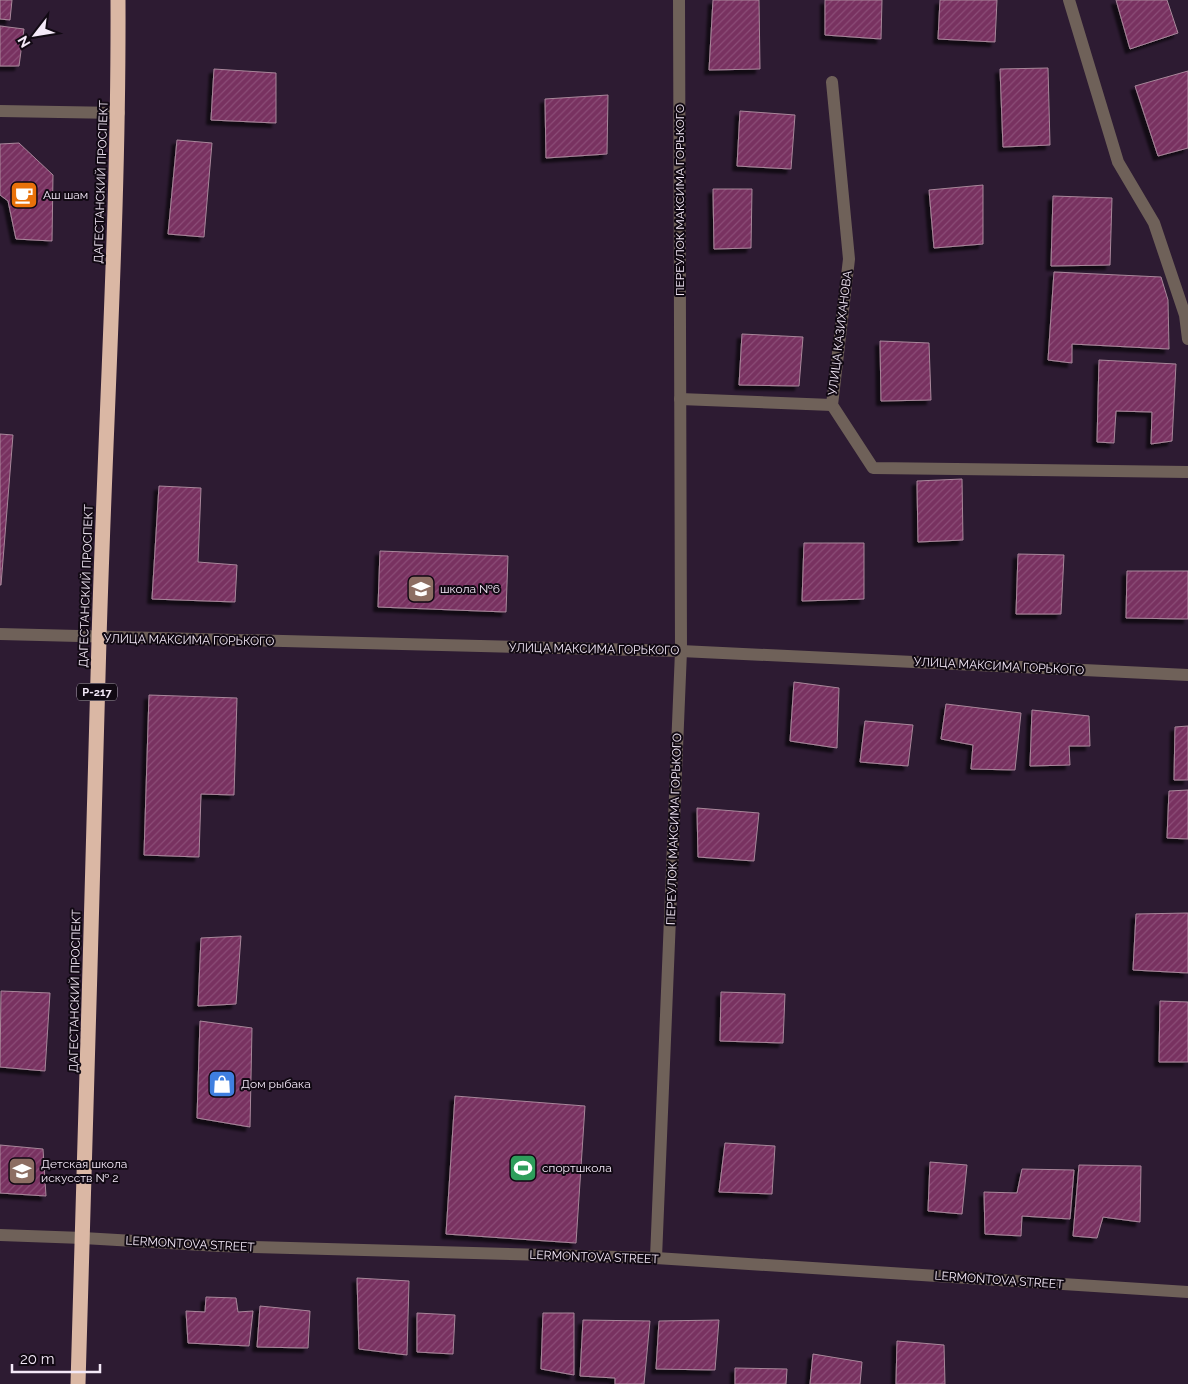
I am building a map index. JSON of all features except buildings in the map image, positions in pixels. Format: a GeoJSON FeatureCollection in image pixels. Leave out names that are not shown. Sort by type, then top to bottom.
{"type":"FeatureCollection","features":[{"type":"Feature","properties":{"kind":"highway","name":"ДАГЕСТАНСКИЙ ПРОСПЕКТ"},"geometry":{"type":"LineString","coordinates":[[78,1384],[84,1238],[99,638],[119,113],[118,0]]}},
{"type":"Feature","properties":{"kind":"street","name":"ПЕРЕУЛОК МАКСИМА ГОРЬКОГО"},"geometry":{"type":"LineString","coordinates":[[656,1258],[681,651],[679,0]]}},
{"type":"Feature","properties":{"kind":"street"},"geometry":{"type":"LineString","coordinates":[[1070,0],[1118,162],[1154,223],[1185,315],[1188,338]]}},
{"type":"Feature","properties":{"kind":"street","name":"УЛИЦА КАЗИХАНОВА"},"geometry":{"type":"LineString","coordinates":[[832,82],[849,259],[832,406],[873,468],[1188,472]]}},
{"type":"Feature","properties":{"kind":"street"},"geometry":{"type":"LineString","coordinates":[[0,111],[119,113]]}},
{"type":"Feature","properties":{"kind":"street"},"geometry":{"type":"LineString","coordinates":[[680,400],[832,406]]}},
{"type":"Feature","properties":{"kind":"street","name":"УЛИЦА МАКСИМА ГОРЬКОГО"},"geometry":{"type":"LineString","coordinates":[[0,634],[99,638],[681,651],[1188,675]]}},
{"type":"Feature","properties":{"kind":"street","name":"LERMONTOVA STREET"},"geometry":{"type":"LineString","coordinates":[[0,1235],[220,1246],[656,1258],[1188,1292]]}},
{"type":"Feature","properties":{"kind":"place","name":"Аш шам"},"geometry":{"type":"Point","coordinates":[24,195]}},
{"type":"Feature","properties":{"kind":"place","name":"школа №6"},"geometry":{"type":"Point","coordinates":[421,589]}},
{"type":"Feature","properties":{"kind":"place","name":"Дом рыбака"},"geometry":{"type":"Point","coordinates":[222,1084]}},
{"type":"Feature","properties":{"kind":"place","name":"спортшкола"},"geometry":{"type":"Point","coordinates":[523,1168]}},
{"type":"Feature","properties":{"kind":"place","name":"Детская школа искусств № 2"},"geometry":{"type":"Point","coordinates":[22,1171]}}]}
